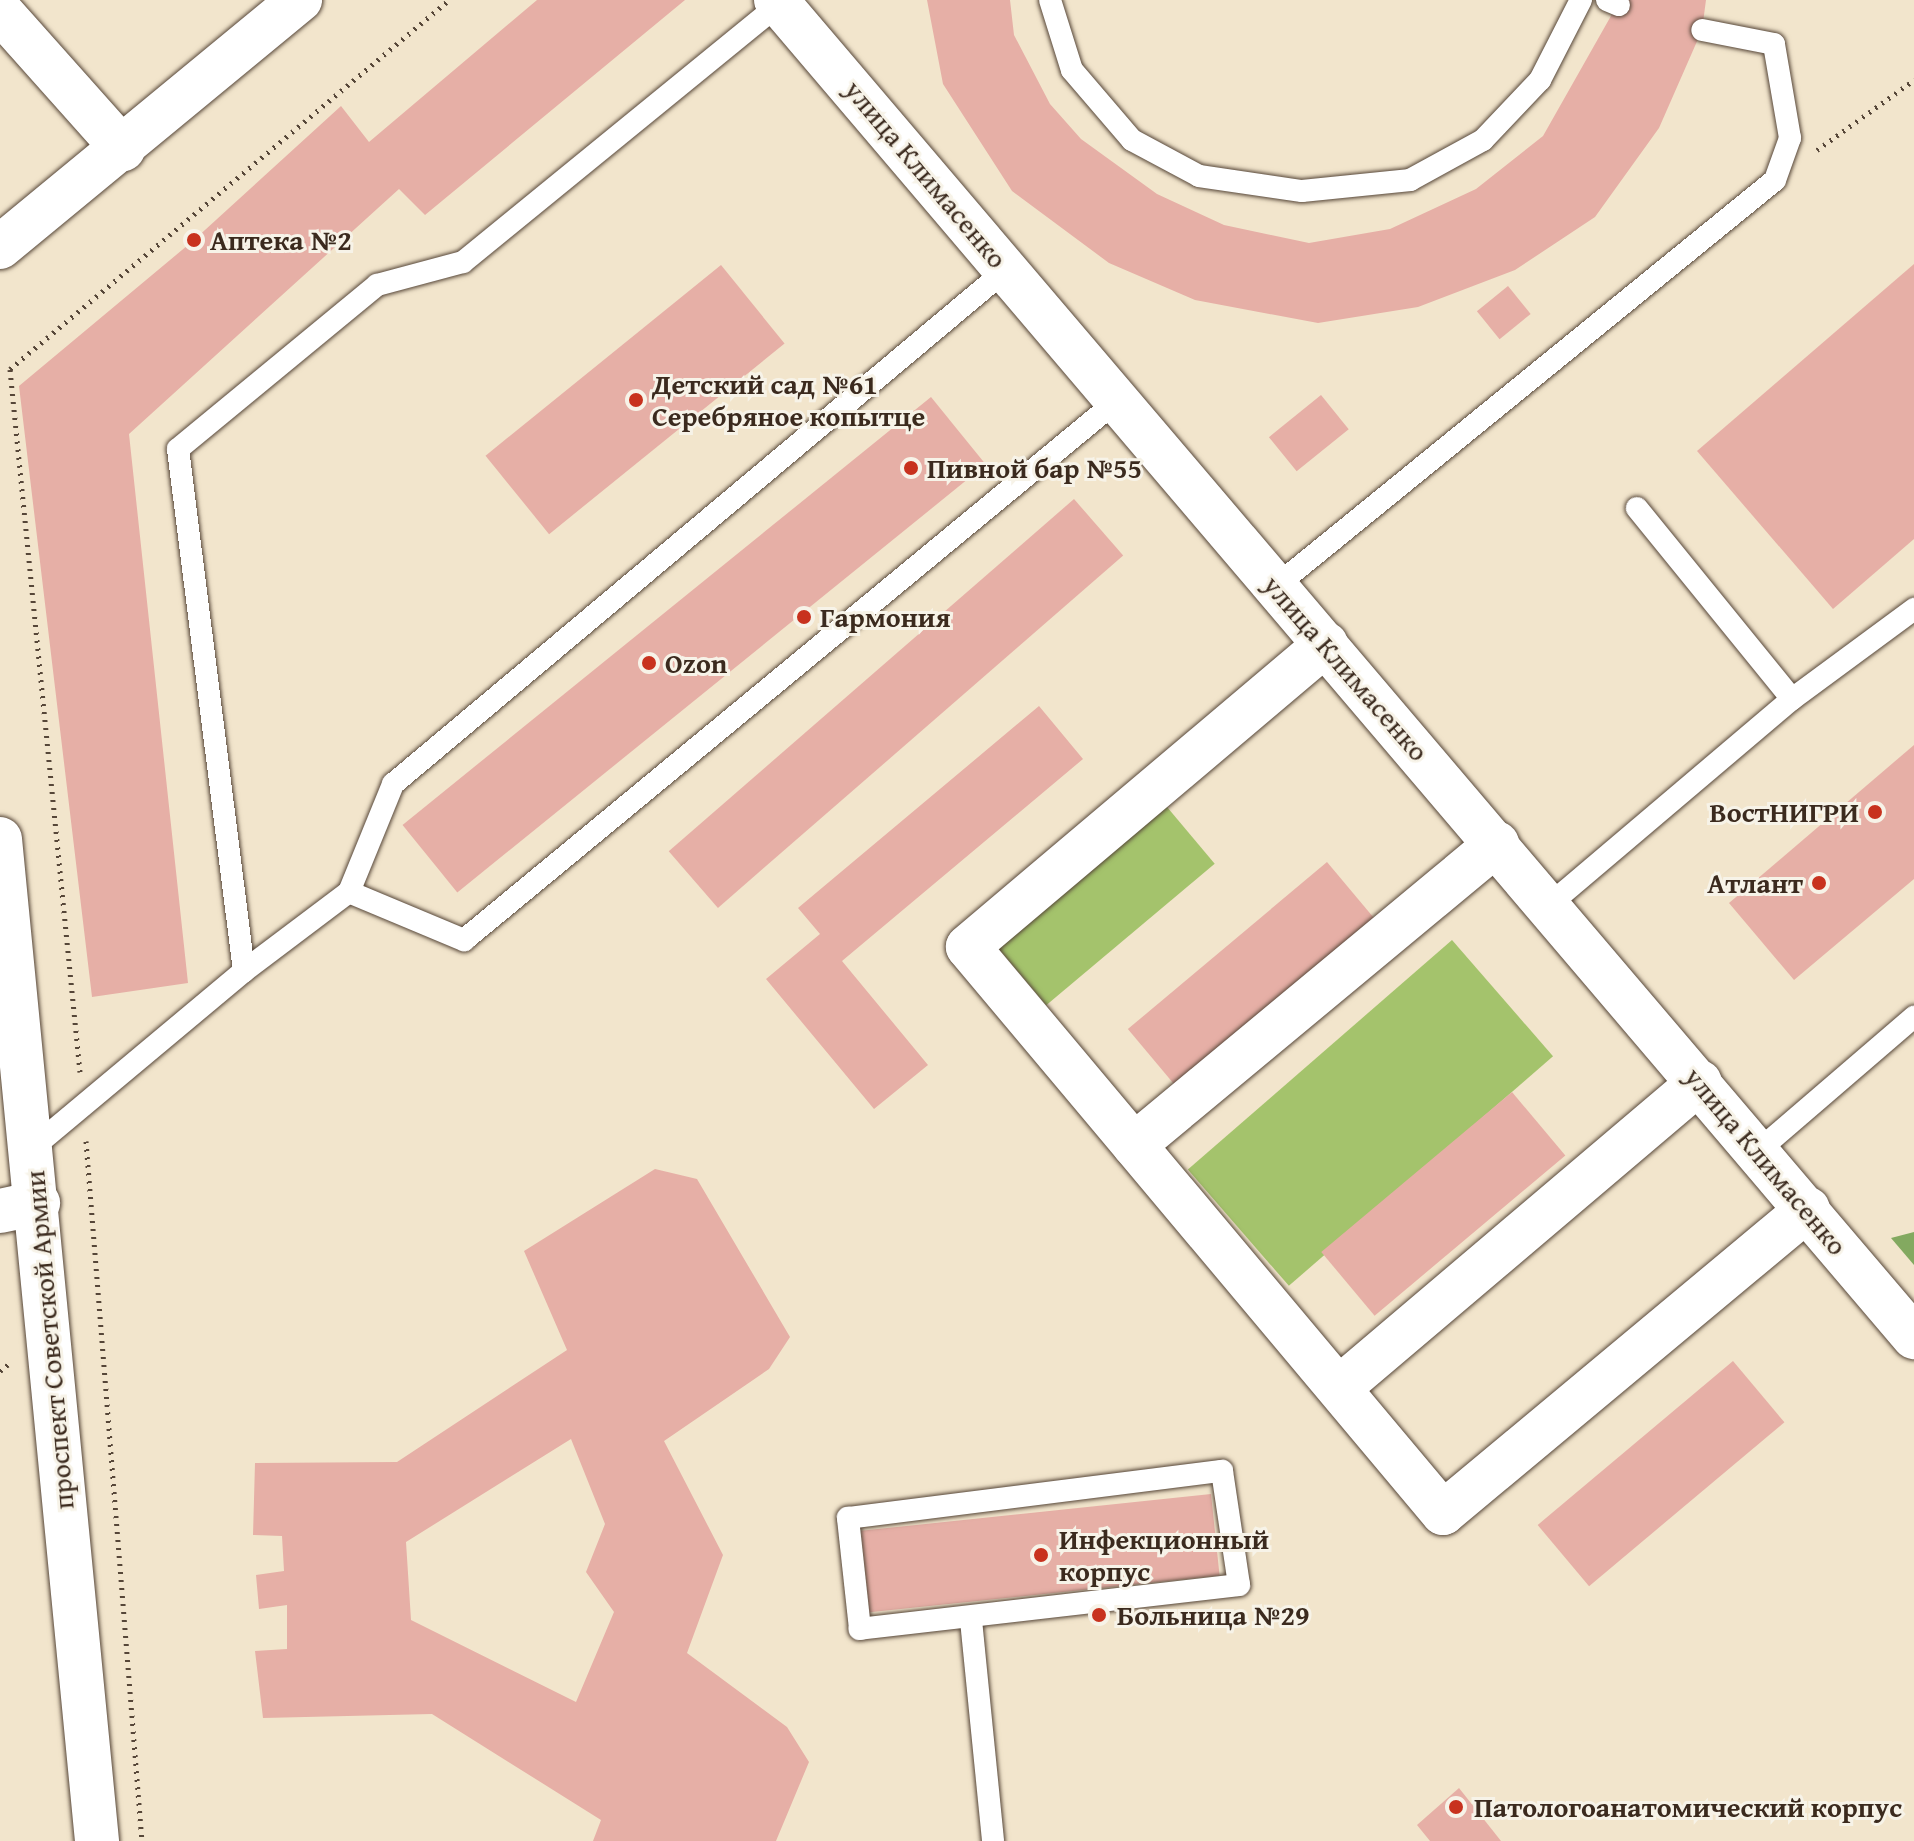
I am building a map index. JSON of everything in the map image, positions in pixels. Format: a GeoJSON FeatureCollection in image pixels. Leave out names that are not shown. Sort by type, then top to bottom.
{"type":"FeatureCollection","features":[{"type":"Feature","properties":{"kind":"street"},"geometry":{"type":"LineString","coordinates":[[0,247],[123,149],[300,0]]}},
{"type":"Feature","properties":{"kind":"street","name":"улица Климасенко"},"geometry":{"type":"LineString","coordinates":[[781,1],[1914,1337]]}},
{"type":"Feature","properties":{"kind":"street"},"geometry":{"type":"LineString","coordinates":[[0,11],[123,149]]}},
{"type":"Feature","properties":{"kind":"street"},"geometry":{"type":"LineString","coordinates":[[1326,644],[968,947],[1443,1513],[1808,1209]]}},
{"type":"Feature","properties":{"kind":"street","name":"проспект Советской Армии"},"geometry":{"type":"LineString","coordinates":[[0,839],[30,1150],[19,1207],[97,1841]]}},
{"type":"Feature","properties":{"kind":"street"},"geometry":{"type":"LineString","coordinates":[[1134,1145],[1497,844]]}},
{"type":"Feature","properties":{"kind":"street"},"geometry":{"type":"LineString","coordinates":[[1339,1388],[1700,1082]]}},
{"type":"Feature","properties":{"kind":"lane"},"geometry":{"type":"LineString","coordinates":[[1050,0],[1072,70],[1132,140],[1199,176],[1302,191],[1410,180],[1483,140],[1540,80],[1581,0]]}},
{"type":"Feature","properties":{"kind":"lane"},"geometry":{"type":"LineString","coordinates":[[244,971],[178,449],[377,285],[463,262],[781,1]]}},
{"type":"Feature","properties":{"kind":"lane"},"geometry":{"type":"LineString","coordinates":[[1276,586],[1775,180],[1790,138],[1774,44],[1702,30]]}},
{"type":"Feature","properties":{"kind":"lane"},"geometry":{"type":"LineString","coordinates":[[30,1150],[244,971],[349,892],[393,784],[1007,269]]}},
{"type":"Feature","properties":{"kind":"lane"},"geometry":{"type":"LineString","coordinates":[[349,892],[464,940],[1118,400]]}},
{"type":"Feature","properties":{"kind":"lane"},"geometry":{"type":"LineString","coordinates":[[1637,508],[1792,699]]}},
{"type":"Feature","properties":{"kind":"lane"},"geometry":{"type":"LineString","coordinates":[[1549,905],[1792,699],[1914,609]]}},
{"type":"Feature","properties":{"kind":"lane"},"geometry":{"type":"LineString","coordinates":[[1758,1151],[1914,1017]]}},
{"type":"Feature","properties":{"kind":"lane"},"geometry":{"type":"LineString","coordinates":[[1222,1471],[1239,1585],[971,1620],[860,1629],[848,1518],[1222,1471]]}},
{"type":"Feature","properties":{"kind":"lane"},"geometry":{"type":"LineString","coordinates":[[971,1620],[993,1841]]}},
{"type":"Feature","properties":{"kind":"path"},"geometry":{"type":"LineString","coordinates":[[142,1841],[83,1106],[10,369],[449,0]]}},
{"type":"Feature","properties":{"kind":"path"},"geometry":{"type":"LineString","coordinates":[[1775,180],[1914,80]]}},
{"type":"Feature","properties":{"kind":"green space"},"geometry":{"type":"Polygon","coordinates":[[[1162,801],[1215,864],[1046,1005],[993,942],[1162,801]]]}},
{"type":"Feature","properties":{"kind":"green space"},"geometry":{"type":"Polygon","coordinates":[[[1452,940],[1553,1056],[1289,1286],[1188,1170],[1452,940]]]}},
{"type":"Feature","properties":{"kind":"green space"},"geometry":{"type":"Polygon","coordinates":[[[1914,1232],[1914,1265],[1891,1238],[1914,1232]]]}},
{"type":"Feature","properties":{"kind":"building"},"geometry":{"type":"Polygon","coordinates":[[[537,0],[685,0],[425,215],[399,189],[129,434],[188,983],[92,997],[19,386],[194,240],[341,106],[369,142],[537,0]]]}},
{"type":"Feature","properties":{"kind":"building"},"geometry":{"type":"Polygon","coordinates":[[[927,0],[1010,0],[1014,35],[1050,104],[1081,139],[1157,194],[1224,225],[1309,243],[1390,229],[1476,189],[1543,136],[1620,0],[1706,0],[1702,30],[1659,128],[1595,217],[1515,270],[1418,307],[1318,323],[1195,300],[1109,263],[1012,191],[943,84],[927,0]]]}},
{"type":"Feature","properties":{"kind":"building"},"geometry":{"type":"Polygon","coordinates":[[[1914,264],[1914,539],[1833,609],[1697,451],[1914,264]]]}},
{"type":"Feature","properties":{"kind":"building","name":"Детский сад №61 Серебряное копытце"},"geometry":{"type":"Polygon","coordinates":[[[721,265],[785,343],[549,534],[486,456],[721,265]]]}},
{"type":"Feature","properties":{"kind":"building"},"geometry":{"type":"Polygon","coordinates":[[[1508,286],[1531,314],[1500,339],[1477,311],[1508,286]]]}},
{"type":"Feature","properties":{"kind":"building"},"geometry":{"type":"Polygon","coordinates":[[[1321,395],[1349,429],[1297,471],[1269,437],[1321,395]]]}},
{"type":"Feature","properties":{"kind":"building"},"geometry":{"type":"Polygon","coordinates":[[[931,397],[986,465],[457,893],[403,825],[931,397]]]}},
{"type":"Feature","properties":{"kind":"building"},"geometry":{"type":"Polygon","coordinates":[[[1074,499],[1123,556],[718,908],[669,851],[1074,499]]]}},
{"type":"Feature","properties":{"kind":"building"},"geometry":{"type":"Polygon","coordinates":[[[1039,706],[1083,759],[842,961],[928,1065],[874,1109],[766,979],[820,934],[798,908],[1039,706]]]}},
{"type":"Feature","properties":{"kind":"building","name":"ВостНИГРИ"},"geometry":{"type":"Polygon","coordinates":[[[1914,745],[1914,879],[1794,980],[1729,903],[1914,745]]]}},
{"type":"Feature","properties":{"kind":"building"},"geometry":{"type":"Polygon","coordinates":[[[1327,862],[1375,919],[1176,1087],[1128,1029],[1327,862]]]}},
{"type":"Feature","properties":{"kind":"building"},"geometry":{"type":"Polygon","coordinates":[[[1512,1092],[1565,1156],[1375,1316],[1321,1252],[1512,1092]]]}},
{"type":"Feature","properties":{"kind":"building"},"geometry":{"type":"Polygon","coordinates":[[[655,1169],[697,1179],[790,1337],[769,1369],[664,1441],[723,1555],[687,1653],[787,1727],[809,1762],[776,1841],[593,1841],[601,1820],[432,1714],[263,1718],[255,1651],[287,1649],[287,1605],[259,1609],[256,1575],[284,1571],[282,1536],[253,1535],[255,1463],[397,1462],[567,1350],[524,1251],[655,1169]],[[571,1439],[406,1542],[411,1620],[576,1702],[614,1612],[586,1572],[605,1524],[571,1439]]]}},
{"type":"Feature","properties":{"kind":"building"},"geometry":{"type":"Polygon","coordinates":[[[1733,1361],[1784,1422],[1589,1586],[1538,1525],[1733,1361]]]}},
{"type":"Feature","properties":{"kind":"building","name":"Инфекционный корпус"},"geometry":{"type":"Polygon","coordinates":[[[1211,1494],[1220,1576],[869,1612],[861,1531],[1211,1494]]]}},
{"type":"Feature","properties":{"kind":"building","name":"Патологоанатомический корпус"},"geometry":{"type":"Polygon","coordinates":[[[1459,1788],[1501,1841],[1430,1841],[1417,1825],[1459,1788]]]}},
{"type":"Feature","properties":{"kind":"place","name":"Аптека №2"},"geometry":{"type":"Point","coordinates":[194,240]}},
{"type":"Feature","properties":{"kind":"place","name":"Детский сад №61 Серебряное копытце"},"geometry":{"type":"Point","coordinates":[636,400]}},
{"type":"Feature","properties":{"kind":"place","name":"Пивной бар №55"},"geometry":{"type":"Point","coordinates":[911,468]}},
{"type":"Feature","properties":{"kind":"place","name":"Гармония"},"geometry":{"type":"Point","coordinates":[804,617]}},
{"type":"Feature","properties":{"kind":"place","name":"Ozon"},"geometry":{"type":"Point","coordinates":[649,663]}},
{"type":"Feature","properties":{"kind":"place","name":"ВостНИГРИ"},"geometry":{"type":"Point","coordinates":[1875,812]}},
{"type":"Feature","properties":{"kind":"place","name":"Атлант"},"geometry":{"type":"Point","coordinates":[1819,883]}},
{"type":"Feature","properties":{"kind":"place","name":"Инфекционный корпус"},"geometry":{"type":"Point","coordinates":[1041,1555]}},
{"type":"Feature","properties":{"kind":"place","name":"Больница №29"},"geometry":{"type":"Point","coordinates":[1099,1615]}},
{"type":"Feature","properties":{"kind":"place","name":"Патологоанатомический корпус"},"geometry":{"type":"Point","coordinates":[1456,1807]}}]}
